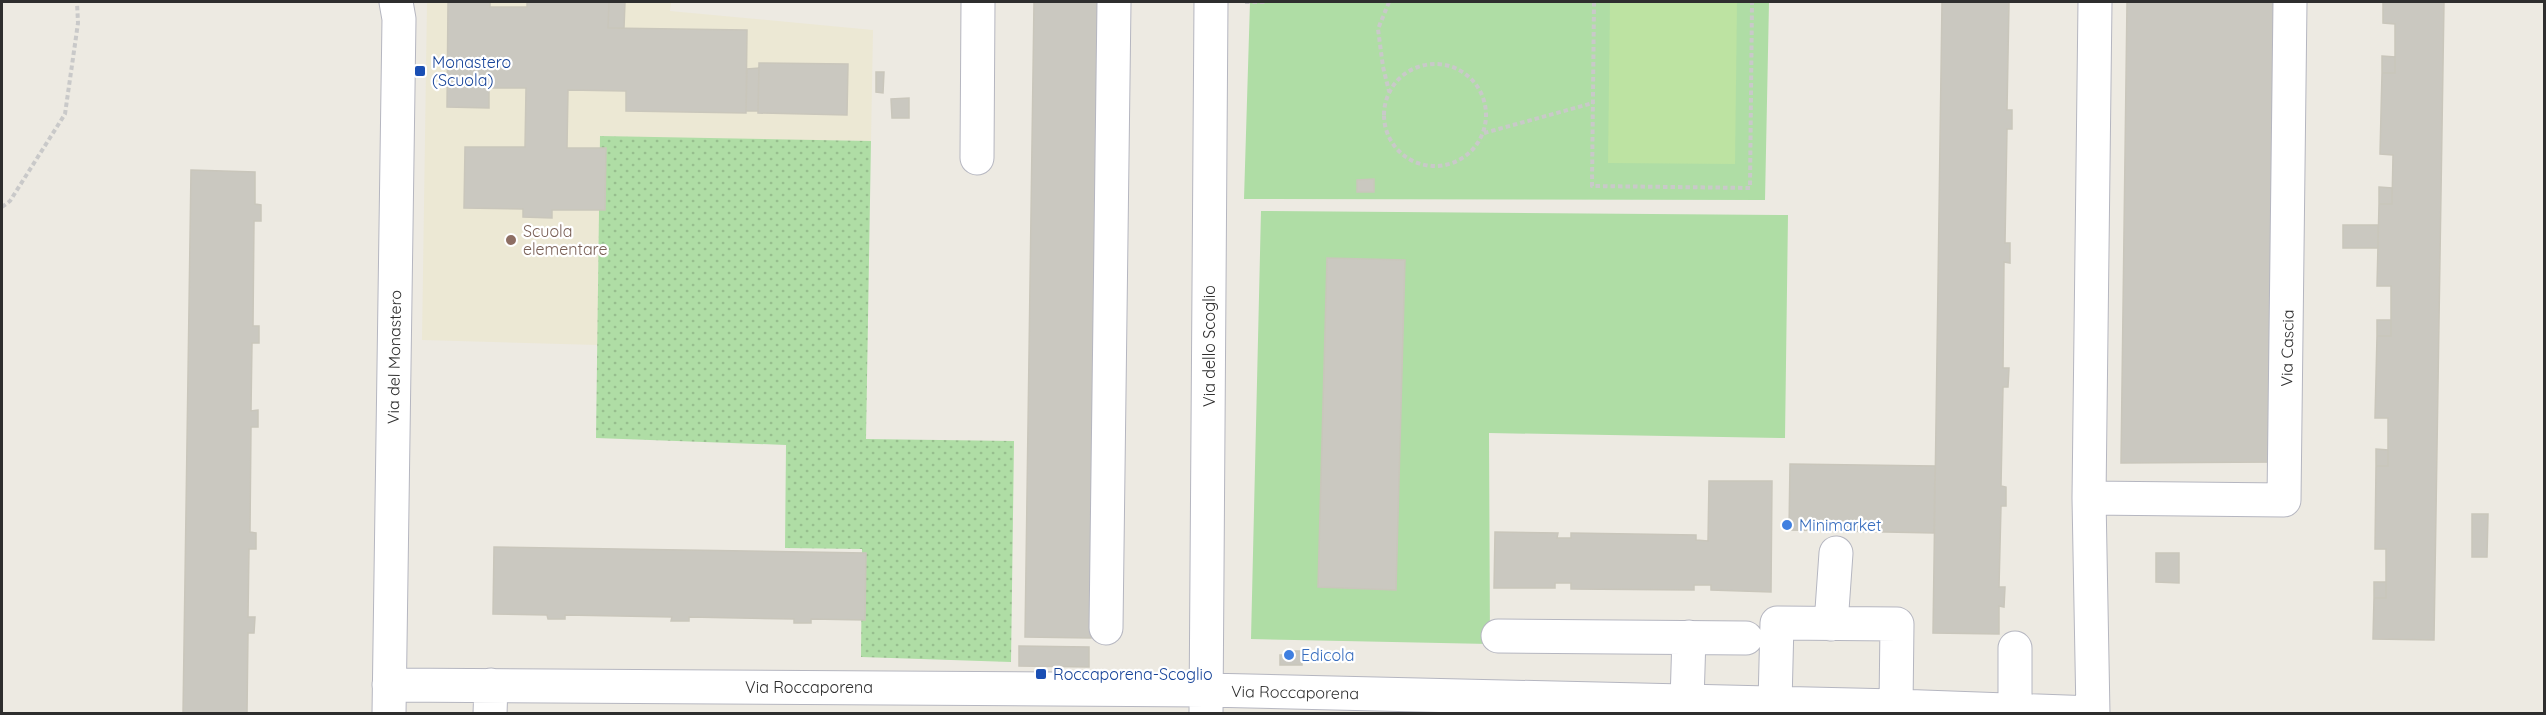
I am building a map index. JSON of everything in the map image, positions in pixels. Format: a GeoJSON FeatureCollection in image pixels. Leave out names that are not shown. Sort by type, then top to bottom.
{"type":"FeatureCollection","features":[{"type":"Feature","properties":{"kind":"street","name":"Via del Monastero"},"geometry":{"type":"LineString","coordinates":[[389,699],[399,19],[396,2]]}},
{"type":"Feature","properties":{"kind":"street"},"geometry":{"type":"LineString","coordinates":[[977,158],[978,2]]}},
{"type":"Feature","properties":{"kind":"street"},"geometry":{"type":"LineString","coordinates":[[1106,628],[1114,2]]}},
{"type":"Feature","properties":{"kind":"street","name":"Via dello Scoglio"},"geometry":{"type":"LineString","coordinates":[[1206,702],[1211,2]]}},
{"type":"Feature","properties":{"kind":"street"},"geometry":{"type":"LineString","coordinates":[[2092,713],[2090,498],[2095,2]]}},
{"type":"Feature","properties":{"kind":"street","name":"Via Cascia"},"geometry":{"type":"LineString","coordinates":[[2090,498],[2284,500],[2290,2]]}},
{"type":"Feature","properties":{"kind":"street"},"geometry":{"type":"LineString","coordinates":[[1831,624],[1836,553]]}},
{"type":"Feature","properties":{"kind":"street"},"geometry":{"type":"LineString","coordinates":[[1776,703],[1777,623],[1897,624],[1914,709]]}},
{"type":"Feature","properties":{"kind":"street"},"geometry":{"type":"LineString","coordinates":[[1498,636],[1746,638]]}},
{"type":"Feature","properties":{"kind":"street"},"geometry":{"type":"LineString","coordinates":[[1688,701],[1689,637]]}},
{"type":"Feature","properties":{"kind":"street"},"geometry":{"type":"LineString","coordinates":[[2015,648],[2015,710]]}},
{"type":"Feature","properties":{"kind":"street","name":"Via Roccaporena"},"geometry":{"type":"LineString","coordinates":[[389,699],[1328,703],[1688,701],[2092,713]]}},
{"type":"Feature","properties":{"kind":"path"},"geometry":{"type":"LineString","coordinates":[[2,207],[10,201],[65,114],[78,23],[78,2]]}},
{"type":"Feature","properties":{"kind":"path"},"geometry":{"type":"LineString","coordinates":[[1250,2],[1265,2]]}},
{"type":"Feature","properties":{"kind":"path"},"geometry":{"type":"LineString","coordinates":[[1389,2],[1378,29],[1389,91]]}},
{"type":"Feature","properties":{"kind":"path"},"geometry":{"type":"LineString","coordinates":[[1594,2],[1592,186],[1750,188],[1752,2]]}},
{"type":"Feature","properties":{"kind":"path"},"geometry":{"type":"LineString","coordinates":[[1435,63],[1447,64],[1463,71],[1476,83],[1483,95],[1487,112],[1484,133],[1474,148],[1460,160],[1438,166],[1420,164],[1405,156],[1392,143],[1385,126],[1384,108],[1389,91],[1401,75],[1417,67],[1435,63]]}},
{"type":"Feature","properties":{"kind":"path"},"geometry":{"type":"LineString","coordinates":[[1484,133],[1593,103]]}},
{"type":"Feature","properties":{"kind":"shaded area","name":"Scuola elementare"},"geometry":{"type":"Polygon","coordinates":[[[427,2],[671,2],[670,11],[873,30],[871,141],[600,137],[598,345],[422,340],[427,2]]]}},
{"type":"Feature","properties":{"kind":"green space"},"geometry":{"type":"Polygon","coordinates":[[[1250,2],[1769,2],[1765,200],[1244,199],[1250,2]]]}},
{"type":"Feature","properties":{"kind":"green space"},"geometry":{"type":"Polygon","coordinates":[[[1610,2],[1737,2],[1735,164],[1608,163],[1610,2]]]}},
{"type":"Feature","properties":{"kind":"green space"},"geometry":{"type":"Polygon","coordinates":[[[600,136],[871,141],[866,439],[1014,441],[1011,662],[861,657],[862,549],[785,548],[786,445],[596,438],[600,136]]]}},
{"type":"Feature","properties":{"kind":"green space"},"geometry":{"type":"Polygon","coordinates":[[[1261,211],[1788,215],[1785,438],[1489,433],[1490,644],[1251,639],[1261,211]]]}},
{"type":"Feature","properties":{"kind":"building"},"geometry":{"type":"Polygon","coordinates":[[[448,2],[490,2],[490,7],[527,7],[527,2],[609,2],[608,28],[747,30],[746,113],[626,111],[626,91],[568,90],[567,148],[606,148],[605,210],[552,210],[552,218],[523,217],[523,209],[464,208],[465,147],[525,147],[526,88],[489,88],[489,108],[447,107],[448,2]]]}},
{"type":"Feature","properties":{"kind":"building"},"geometry":{"type":"Polygon","coordinates":[[[609,2],[625,2],[624,28],[608,28],[609,2]]]}},
{"type":"Feature","properties":{"kind":"building"},"geometry":{"type":"Polygon","coordinates":[[[1034,2],[1105,2],[1091,638],[1025,637],[1034,2]]]}},
{"type":"Feature","properties":{"kind":"building"},"geometry":{"type":"Polygon","coordinates":[[[1942,2],[2009,2],[2007,110],[2012,110],[2012,129],[2007,129],[2005,243],[2010,243],[2010,263],[2004,262],[2003,368],[2009,368],[2008,387],[2003,387],[2001,486],[2006,487],[2006,506],[2001,506],[1999,587],[2005,587],[2004,607],[1999,606],[1999,634],[1933,633],[1942,2]]]}},
{"type":"Feature","properties":{"kind":"building"},"geometry":{"type":"Polygon","coordinates":[[[2127,2],[2278,2],[2273,462],[2121,463],[2127,2]]]}},
{"type":"Feature","properties":{"kind":"building"},"geometry":{"type":"Polygon","coordinates":[[[2383,2],[2444,2],[2434,640],[2373,639],[2374,598],[2386,598],[2386,549],[2375,549],[2376,466],[2388,466],[2388,418],[2375,418],[2377,336],[2391,336],[2391,286],[2377,286],[2379,204],[2392,204],[2393,155],[2380,154],[2382,73],[2395,73],[2395,24],[2383,23],[2383,2]]]}},
{"type":"Feature","properties":{"kind":"building"},"geometry":{"type":"Polygon","coordinates":[[[2382,56],[2395,57],[2395,73],[2382,73],[2382,56]]]}},
{"type":"Feature","properties":{"kind":"building"},"geometry":{"type":"Polygon","coordinates":[[[759,63],[848,64],[847,115],[758,113],[759,63]]]}},
{"type":"Feature","properties":{"kind":"building"},"geometry":{"type":"Polygon","coordinates":[[[759,68],[758,111],[746,111],[747,69],[759,68]]]}},
{"type":"Feature","properties":{"kind":"building"},"geometry":{"type":"Polygon","coordinates":[[[876,72],[884,72],[883,93],[876,92],[876,72]]]}},
{"type":"Feature","properties":{"kind":"building"},"geometry":{"type":"Polygon","coordinates":[[[909,98],[909,118],[892,118],[891,99],[909,98]]]}},
{"type":"Feature","properties":{"kind":"building"},"geometry":{"type":"Polygon","coordinates":[[[191,170],[255,172],[255,204],[261,205],[261,221],[254,221],[253,326],[259,326],[259,343],[252,343],[251,411],[258,410],[258,427],[251,427],[250,532],[256,533],[256,549],[249,549],[248,617],[255,617],[254,633],[248,633],[247,714],[183,714],[191,170]]]}},
{"type":"Feature","properties":{"kind":"building"},"geometry":{"type":"Polygon","coordinates":[[[1374,179],[1374,192],[1357,192],[1357,180],[1374,179]]]}},
{"type":"Feature","properties":{"kind":"building"},"geometry":{"type":"Polygon","coordinates":[[[2379,187],[2392,188],[2392,204],[2379,204],[2379,187]]]}},
{"type":"Feature","properties":{"kind":"building"},"geometry":{"type":"Polygon","coordinates":[[[2343,225],[2378,225],[2378,248],[2343,248],[2343,225]]]}},
{"type":"Feature","properties":{"kind":"building"},"geometry":{"type":"Polygon","coordinates":[[[1327,258],[1405,260],[1396,590],[1318,587],[1327,258]]]}},
{"type":"Feature","properties":{"kind":"building"},"geometry":{"type":"Polygon","coordinates":[[[2377,320],[2391,320],[2391,336],[2377,336],[2377,320]]]}},
{"type":"Feature","properties":{"kind":"building"},"geometry":{"type":"Polygon","coordinates":[[[2376,449],[2388,450],[2388,466],[2376,466],[2376,449]]]}},
{"type":"Feature","properties":{"kind":"building"},"geometry":{"type":"Polygon","coordinates":[[[1790,464],[1935,466],[1934,533],[1789,530],[1790,464]]]}},
{"type":"Feature","properties":{"kind":"building"},"geometry":{"type":"Polygon","coordinates":[[[1709,481],[1772,481],[1771,592],[1711,590],[1711,585],[1694,585],[1694,590],[1571,589],[1571,583],[1555,583],[1555,588],[1494,588],[1495,532],[1558,533],[1557,538],[1571,538],[1571,533],[1696,535],[1696,540],[1708,541],[1709,481]]]}},
{"type":"Feature","properties":{"kind":"building"},"geometry":{"type":"Polygon","coordinates":[[[2472,514],[2488,514],[2487,557],[2472,557],[2472,514]]]}},
{"type":"Feature","properties":{"kind":"building"},"geometry":{"type":"Polygon","coordinates":[[[494,547],[866,553],[865,620],[811,619],[811,623],[794,623],[794,619],[689,617],[689,621],[671,621],[672,617],[565,615],[565,619],[548,619],[547,615],[493,614],[494,547]]]}},
{"type":"Feature","properties":{"kind":"building"},"geometry":{"type":"Polygon","coordinates":[[[2156,553],[2179,553],[2179,583],[2156,582],[2156,553]]]}},
{"type":"Feature","properties":{"kind":"building"},"geometry":{"type":"Polygon","coordinates":[[[2374,582],[2386,582],[2386,598],[2374,598],[2374,582]]]}},
{"type":"Feature","properties":{"kind":"building"},"geometry":{"type":"Polygon","coordinates":[[[1019,646],[1089,647],[1089,667],[1019,666],[1019,646]]]}},
{"type":"Feature","properties":{"kind":"building"},"geometry":{"type":"Polygon","coordinates":[[[1288,651],[1302,651],[1302,665],[1280,665],[1280,655],[1286,655],[1288,651]]]}},
{"type":"Feature","properties":{"kind":"place","name":"Monastero (Scuola)"},"geometry":{"type":"Point","coordinates":[420,71]}},
{"type":"Feature","properties":{"kind":"place","name":"Scuola elementare"},"geometry":{"type":"Point","coordinates":[511,240]}},
{"type":"Feature","properties":{"kind":"place","name":"Minimarket"},"geometry":{"type":"Point","coordinates":[1787,525]}},
{"type":"Feature","properties":{"kind":"place","name":"Edicola"},"geometry":{"type":"Point","coordinates":[1289,655]}},
{"type":"Feature","properties":{"kind":"place","name":"Roccaporena-Scoglio"},"geometry":{"type":"Point","coordinates":[1041,674]}}]}
